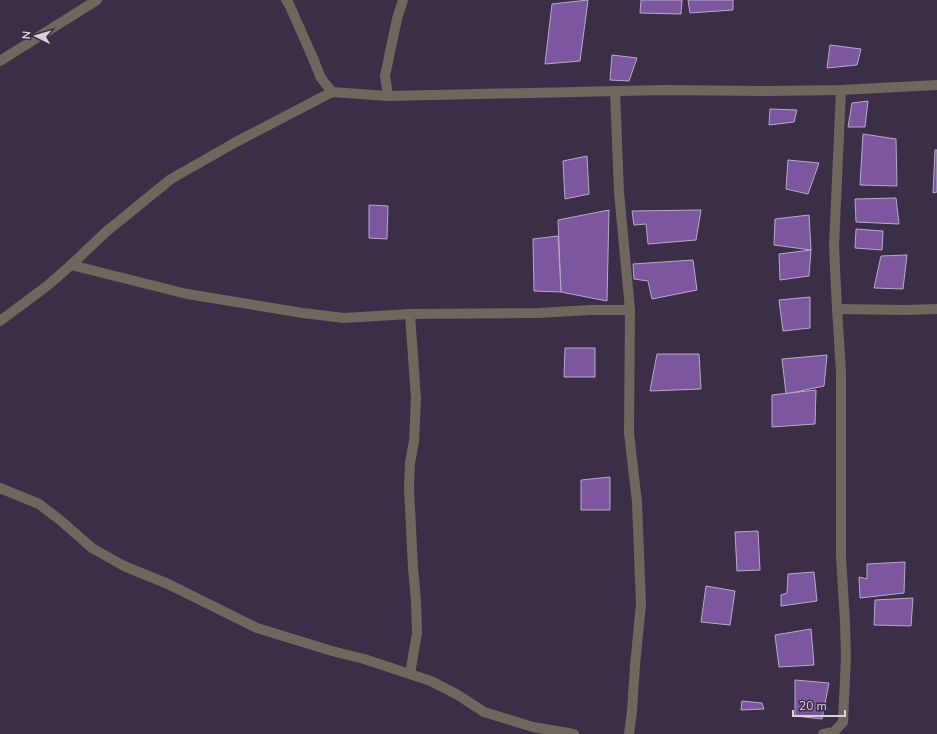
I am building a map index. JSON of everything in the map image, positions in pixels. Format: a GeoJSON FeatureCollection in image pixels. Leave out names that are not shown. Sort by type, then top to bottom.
{"type":"FeatureCollection","features":[{"type":"Feature","properties":{"kind":"street"},"geometry":{"type":"LineString","coordinates":[[0,61],[97,0]]}},
{"type":"Feature","properties":{"kind":"street"},"geometry":{"type":"LineString","coordinates":[[286,0],[321,78],[332,92]]}},
{"type":"Feature","properties":{"kind":"street"},"geometry":{"type":"LineString","coordinates":[[388,96],[385,76],[403,0]]}},
{"type":"Feature","properties":{"kind":"street"},"geometry":{"type":"LineString","coordinates":[[0,321],[47,286],[107,231],[171,179],[236,142],[332,92],[388,96],[664,90],[841,90],[937,85]]}},
{"type":"Feature","properties":{"kind":"street"},"geometry":{"type":"LineString","coordinates":[[822,734],[834,732],[843,722],[846,657],[841,557],[842,372],[834,246],[841,90]]}},
{"type":"Feature","properties":{"kind":"street"},"geometry":{"type":"LineString","coordinates":[[615,91],[620,192],[630,310],[629,433],[637,502],[641,604],[629,734]]}},
{"type":"Feature","properties":{"kind":"street"},"geometry":{"type":"LineString","coordinates":[[71,265],[187,294],[303,313],[344,318],[410,314],[538,313],[591,310],[630,310]]}},
{"type":"Feature","properties":{"kind":"street"},"geometry":{"type":"LineString","coordinates":[[837,309],[937,309]]}},
{"type":"Feature","properties":{"kind":"street"},"geometry":{"type":"LineString","coordinates":[[410,314],[416,399],[414,441],[410,463],[409,487],[417,633],[410,674]]}},
{"type":"Feature","properties":{"kind":"street"},"geometry":{"type":"LineString","coordinates":[[0,488],[39,504],[92,548],[124,566],[168,584],[257,628],[410,674],[458,695],[484,712],[533,727],[574,734]]}},
{"type":"Feature","properties":{"kind":"building"},"geometry":{"type":"Polygon","coordinates":[[[588,0],[580,61],[545,64],[552,4],[588,0]]]}},
{"type":"Feature","properties":{"kind":"building"},"geometry":{"type":"Polygon","coordinates":[[[641,0],[682,0],[681,14],[640,13],[641,0]]]}},
{"type":"Feature","properties":{"kind":"building"},"geometry":{"type":"Polygon","coordinates":[[[688,0],[733,0],[733,10],[690,13],[688,0]]]}},
{"type":"Feature","properties":{"kind":"building"},"geometry":{"type":"Polygon","coordinates":[[[830,45],[861,49],[857,65],[827,68],[830,45]]]}},
{"type":"Feature","properties":{"kind":"building"},"geometry":{"type":"Polygon","coordinates":[[[612,55],[637,58],[629,81],[610,80],[612,55]]]}},
{"type":"Feature","properties":{"kind":"building"},"geometry":{"type":"Polygon","coordinates":[[[868,101],[865,127],[848,127],[852,103],[868,101]]]}},
{"type":"Feature","properties":{"kind":"building"},"geometry":{"type":"Polygon","coordinates":[[[770,109],[797,110],[794,122],[769,125],[770,109]]]}},
{"type":"Feature","properties":{"kind":"building"},"geometry":{"type":"Polygon","coordinates":[[[863,134],[896,139],[897,186],[860,185],[863,134]]]}},
{"type":"Feature","properties":{"kind":"building"},"geometry":{"type":"Polygon","coordinates":[[[935,150],[937,150],[937,192],[933,193],[935,150]]]}},
{"type":"Feature","properties":{"kind":"building"},"geometry":{"type":"Polygon","coordinates":[[[587,156],[589,194],[565,199],[563,161],[587,156]]]}},
{"type":"Feature","properties":{"kind":"building"},"geometry":{"type":"Polygon","coordinates":[[[788,160],[819,163],[808,194],[786,189],[788,160]]]}},
{"type":"Feature","properties":{"kind":"building"},"geometry":{"type":"Polygon","coordinates":[[[896,198],[899,224],[856,222],[855,199],[896,198]]]}},
{"type":"Feature","properties":{"kind":"building"},"geometry":{"type":"Polygon","coordinates":[[[369,205],[388,206],[387,239],[369,238],[369,205]]]}},
{"type":"Feature","properties":{"kind":"building"},"geometry":{"type":"Polygon","coordinates":[[[609,210],[607,301],[561,292],[558,220],[609,210]]]}},
{"type":"Feature","properties":{"kind":"building"},"geometry":{"type":"Polygon","coordinates":[[[701,210],[696,240],[648,244],[646,224],[634,225],[632,211],[701,210]]]}},
{"type":"Feature","properties":{"kind":"building"},"geometry":{"type":"Polygon","coordinates":[[[809,215],[811,250],[774,245],[775,219],[809,215]]]}},
{"type":"Feature","properties":{"kind":"building"},"geometry":{"type":"Polygon","coordinates":[[[856,229],[883,231],[882,250],[855,248],[856,229]]]}},
{"type":"Feature","properties":{"kind":"building"},"geometry":{"type":"Polygon","coordinates":[[[558,236],[561,292],[534,291],[533,239],[558,236]]]}},
{"type":"Feature","properties":{"kind":"building"},"geometry":{"type":"Polygon","coordinates":[[[811,250],[809,276],[780,280],[779,254],[811,250]]]}},
{"type":"Feature","properties":{"kind":"building"},"geometry":{"type":"Polygon","coordinates":[[[907,255],[903,289],[874,288],[881,256],[907,255]]]}},
{"type":"Feature","properties":{"kind":"building"},"geometry":{"type":"Polygon","coordinates":[[[693,260],[697,290],[652,299],[648,281],[634,279],[633,264],[693,260]]]}},
{"type":"Feature","properties":{"kind":"building"},"geometry":{"type":"Polygon","coordinates":[[[810,297],[810,328],[783,331],[779,300],[810,297]]]}},
{"type":"Feature","properties":{"kind":"building"},"geometry":{"type":"Polygon","coordinates":[[[565,348],[595,348],[595,377],[564,377],[565,348]]]}},
{"type":"Feature","properties":{"kind":"building"},"geometry":{"type":"Polygon","coordinates":[[[657,354],[699,354],[701,389],[650,391],[657,354]]]}},
{"type":"Feature","properties":{"kind":"building"},"geometry":{"type":"Polygon","coordinates":[[[827,355],[824,386],[786,394],[782,359],[827,355]]]}},
{"type":"Feature","properties":{"kind":"building"},"geometry":{"type":"Polygon","coordinates":[[[816,390],[815,424],[772,427],[772,395],[816,390]]]}},
{"type":"Feature","properties":{"kind":"building"},"geometry":{"type":"Polygon","coordinates":[[[610,477],[610,510],[581,510],[581,480],[610,477]]]}},
{"type":"Feature","properties":{"kind":"building"},"geometry":{"type":"Polygon","coordinates":[[[758,531],[760,570],[737,571],[735,532],[758,531]]]}},
{"type":"Feature","properties":{"kind":"building"},"geometry":{"type":"Polygon","coordinates":[[[905,562],[904,593],[860,598],[859,577],[867,579],[867,564],[905,562]]]}},
{"type":"Feature","properties":{"kind":"building"},"geometry":{"type":"Polygon","coordinates":[[[814,572],[817,601],[781,606],[781,595],[787,593],[788,574],[814,572]]]}},
{"type":"Feature","properties":{"kind":"building"},"geometry":{"type":"Polygon","coordinates":[[[706,586],[735,591],[730,625],[701,622],[706,586]]]}},
{"type":"Feature","properties":{"kind":"building"},"geometry":{"type":"Polygon","coordinates":[[[913,598],[911,626],[874,625],[875,600],[913,598]]]}},
{"type":"Feature","properties":{"kind":"building"},"geometry":{"type":"Polygon","coordinates":[[[811,629],[814,665],[779,667],[775,635],[811,629]]]}},
{"type":"Feature","properties":{"kind":"building"},"geometry":{"type":"Polygon","coordinates":[[[795,680],[829,683],[822,719],[795,716],[795,680]]]}},
{"type":"Feature","properties":{"kind":"building"},"geometry":{"type":"Polygon","coordinates":[[[742,701],[762,703],[764,709],[741,710],[742,701]]]}}]}
